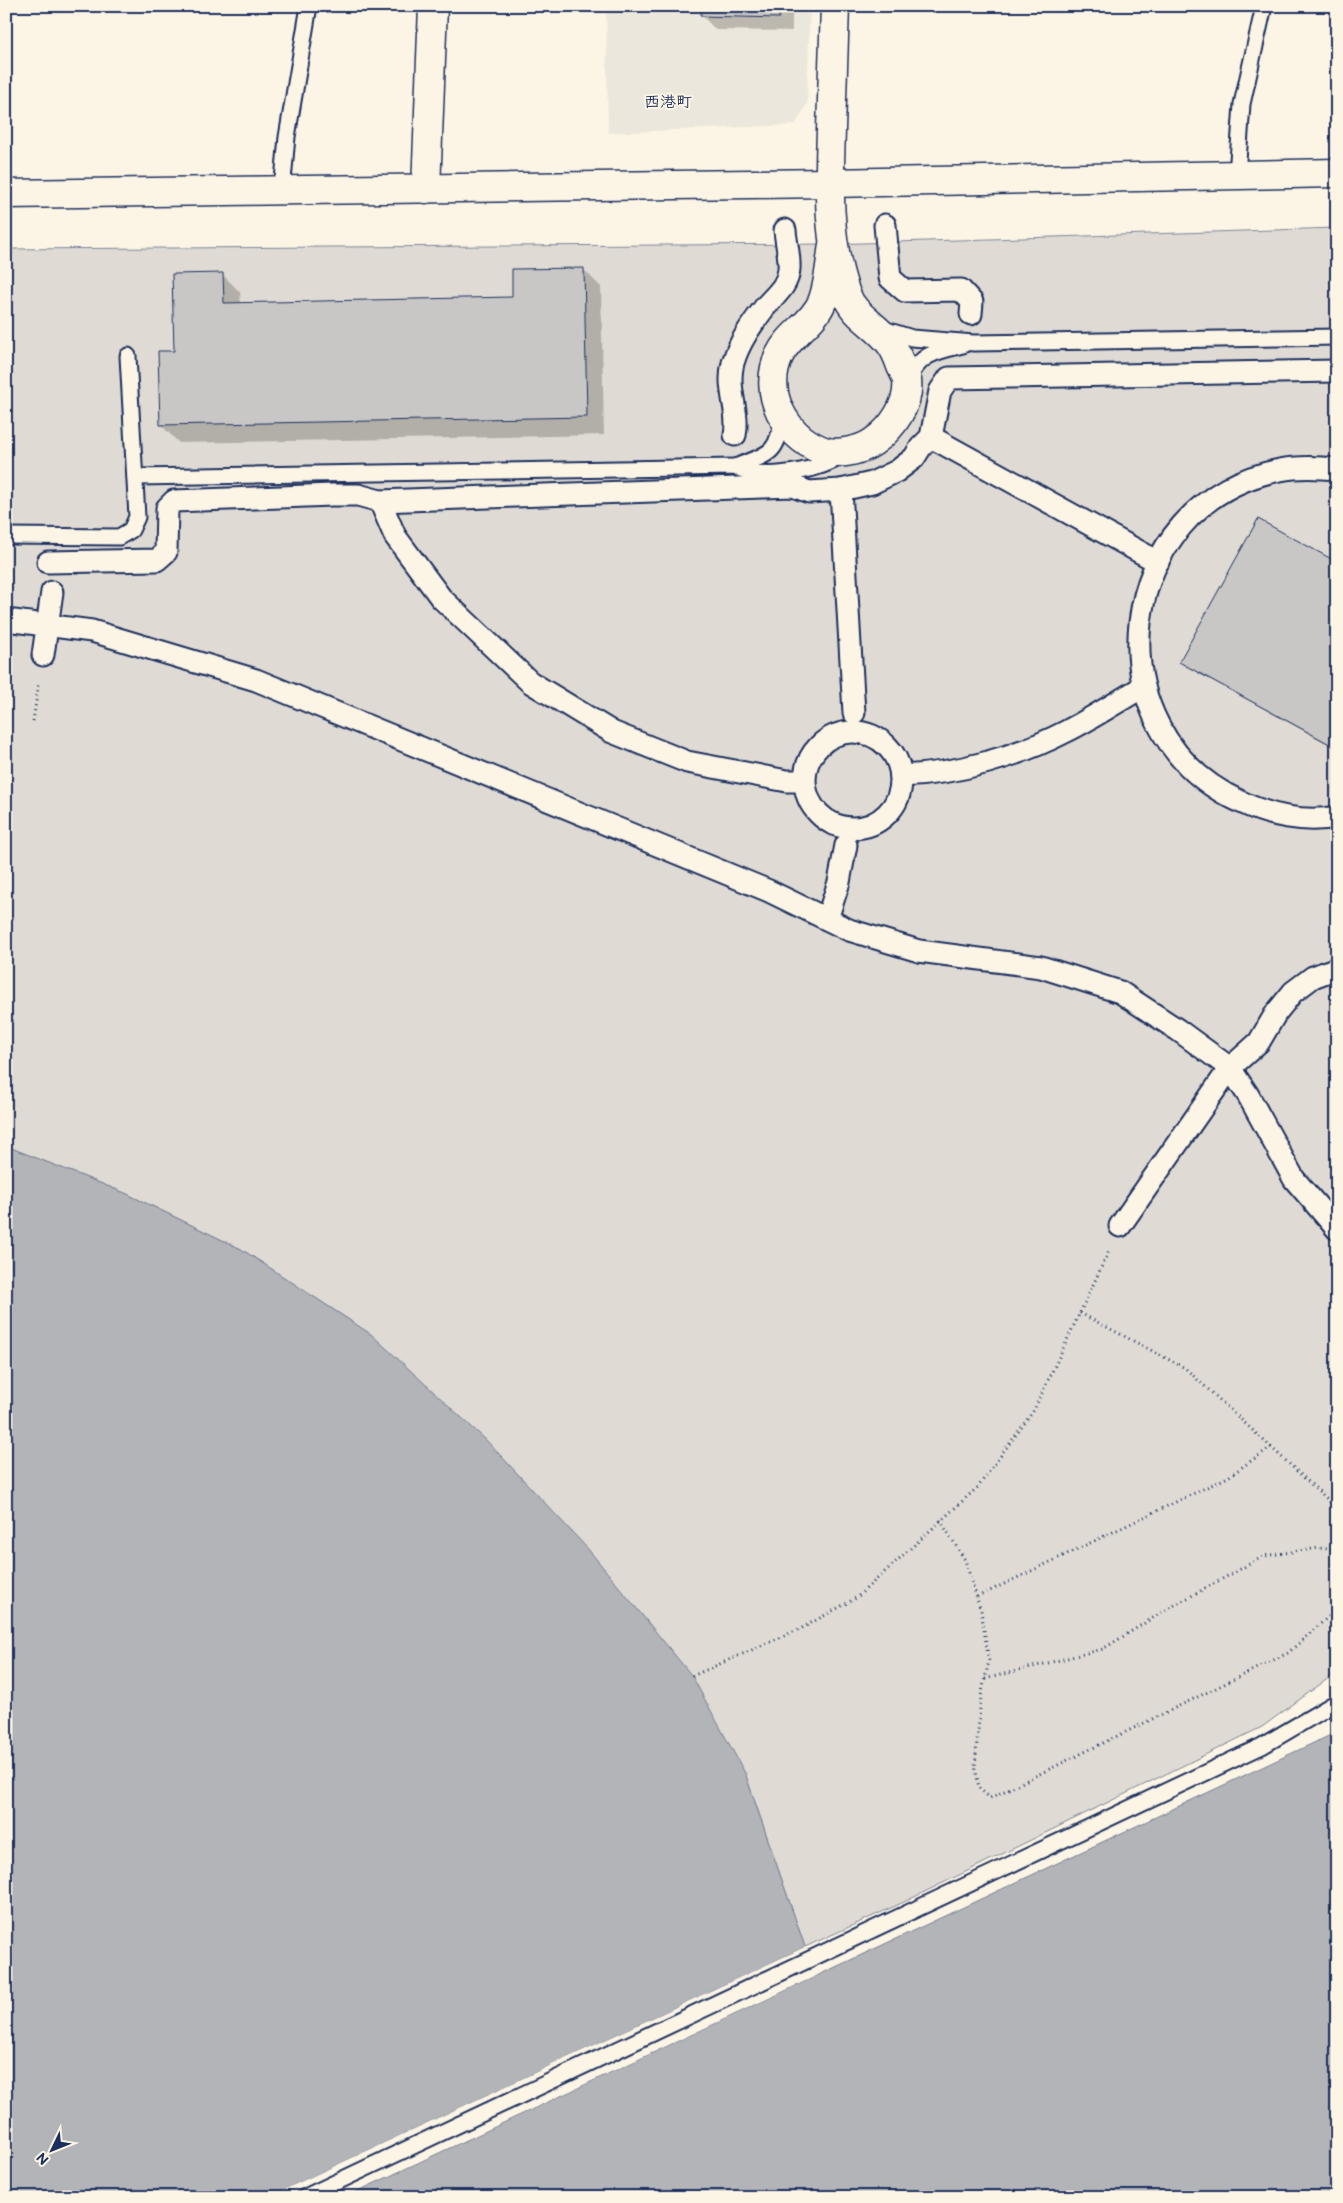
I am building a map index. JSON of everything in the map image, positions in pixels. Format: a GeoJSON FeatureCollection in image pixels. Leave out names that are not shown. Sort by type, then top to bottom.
{"type":"FeatureCollection","features":[{"type":"Feature","properties":{"kind":"street"},"geometry":{"type":"LineString","coordinates":[[426,190],[433,6]]}},
{"type":"Feature","properties":{"kind":"street"},"geometry":{"type":"LineString","coordinates":[[833,245],[822,301],[814,316],[791,338],[779,356],[773,376],[774,398],[782,418],[799,438],[823,451],[850,451],[872,443],[892,425],[904,402],[907,380],[898,356],[889,341],[860,316],[851,305],[833,245],[829,183],[835,6]]}},
{"type":"Feature","properties":{"kind":"street"},"geometry":{"type":"LineString","coordinates":[[6,194],[426,190],[1337,173]]}},
{"type":"Feature","properties":{"kind":"street"},"geometry":{"type":"LineString","coordinates":[[885,225],[890,278],[905,291],[961,290],[972,302],[971,314]]}},
{"type":"Feature","properties":{"kind":"street"},"geometry":{"type":"LineString","coordinates":[[735,435],[737,424],[730,378],[733,363],[739,346],[752,326],[784,287],[789,269],[785,230]]}},
{"type":"Feature","properties":{"kind":"street"},"geometry":{"type":"LineString","coordinates":[[48,562],[157,560],[166,552],[167,508],[174,501],[358,495],[380,501],[793,486],[809,492],[841,490],[872,484],[897,471],[914,458],[931,437],[940,391],[950,378],[1337,372]]}},
{"type":"Feature","properties":{"kind":"street"},"geometry":{"type":"LineString","coordinates":[[931,437],[1158,562]]}},
{"type":"Feature","properties":{"kind":"street"},"geometry":{"type":"LineString","coordinates":[[1337,469],[1309,467],[1280,470],[1253,478],[1226,490],[1203,506],[1182,526],[1151,574],[1142,602],[1138,630],[1138,659],[1144,687],[1157,722],[1183,761],[1203,780],[1226,796],[1251,807],[1278,815],[1306,819],[1337,817]]}},
{"type":"Feature","properties":{"kind":"street"},"geometry":{"type":"LineString","coordinates":[[841,490],[854,713]]}},
{"type":"Feature","properties":{"kind":"street"},"geometry":{"type":"LineString","coordinates":[[380,501],[395,536],[441,598],[530,682],[612,732],[688,762],[787,781],[804,781]]}},
{"type":"Feature","properties":{"kind":"street"},"geometry":{"type":"LineString","coordinates":[[43,654],[52,592]]}},
{"type":"Feature","properties":{"kind":"street"},"geometry":{"type":"LineString","coordinates":[[6,620],[92,632],[256,680],[769,891],[849,930],[919,951],[1042,967],[1120,992],[1178,1030],[1230,1068],[1248,1095],[1294,1179],[1337,1229]]}},
{"type":"Feature","properties":{"kind":"street"},"geometry":{"type":"LineString","coordinates":[[901,776],[924,775],[959,769],[1029,748],[1068,731],[1144,687]]}},
{"type":"Feature","properties":{"kind":"street"},"geometry":{"type":"LineString","coordinates":[[844,732],[859,732],[875,737],[888,747],[897,760],[901,776],[900,792],[893,808],[881,819],[867,826],[851,829],[835,825],[821,817],[811,804],[805,790],[804,781],[808,760],[817,747],[829,737],[844,732]]}},
{"type":"Feature","properties":{"kind":"street"},"geometry":{"type":"LineString","coordinates":[[826,919],[839,882],[846,845]]}},
{"type":"Feature","properties":{"kind":"street"},"geometry":{"type":"LineString","coordinates":[[1120,1226],[1230,1068],[1258,1042],[1276,1013],[1293,992],[1313,976],[1337,968]]}},
{"type":"Feature","properties":{"kind":"lane"},"geometry":{"type":"LineString","coordinates":[[282,191],[287,137],[310,6]]}},
{"type":"Feature","properties":{"kind":"lane"},"geometry":{"type":"LineString","coordinates":[[1237,175],[1242,104],[1264,6]]}},
{"type":"Feature","properties":{"kind":"lane"},"geometry":{"type":"LineString","coordinates":[[872,326],[912,338],[974,343],[1337,337]]}},
{"type":"Feature","properties":{"kind":"lane"},"geometry":{"type":"LineString","coordinates":[[907,380],[915,365],[926,356],[974,343]]}},
{"type":"Feature","properties":{"kind":"lane"},"geometry":{"type":"LineString","coordinates":[[6,536],[119,537],[131,530],[137,517],[128,356]]}},
{"type":"Feature","properties":{"kind":"lane"},"geometry":{"type":"LineString","coordinates":[[735,467],[774,449],[780,439],[782,418]]}},
{"type":"Feature","properties":{"kind":"lane"},"geometry":{"type":"LineString","coordinates":[[135,477],[735,467],[757,474],[785,473],[834,460],[850,451]]}},
{"type":"Feature","properties":{"kind":"lane"},"geometry":{"type":"LineString","coordinates":[[305,2197],[1262,1746],[1337,1702]]}},
{"type":"Feature","properties":{"kind":"path"},"geometry":{"type":"LineString","coordinates":[[33,720],[43,654]]}},
{"type":"Feature","properties":{"kind":"path"},"geometry":{"type":"LineString","coordinates":[[692,1676],[802,1628],[856,1598],[978,1487],[1034,1410],[1120,1226]]}},
{"type":"Feature","properties":{"kind":"path"},"geometry":{"type":"LineString","coordinates":[[1080,1313],[1185,1368],[1337,1508]]}},
{"type":"Feature","properties":{"kind":"path"},"geometry":{"type":"LineString","coordinates":[[977,1597],[1228,1477],[1271,1447]]}},
{"type":"Feature","properties":{"kind":"path"},"geometry":{"type":"LineString","coordinates":[[940,1520],[965,1560],[981,1611],[989,1661],[981,1696],[975,1766],[979,1788],[990,1798],[1288,1653],[1337,1610]]}},
{"type":"Feature","properties":{"kind":"path"},"geometry":{"type":"LineString","coordinates":[[985,1680],[1103,1648],[1164,1611],[1264,1556],[1319,1548],[1337,1550]]}},
{"type":"Feature","properties":{"kind":"shaded area"},"geometry":{"type":"Polygon","coordinates":[[[606,6],[810,6],[807,104],[795,125],[608,133],[606,6]]]}},
{"type":"Feature","properties":{"kind":"shaded area"},"geometry":{"type":"Polygon","coordinates":[[[1337,228],[1337,1672],[1262,1727],[904,1902],[805,1947],[745,1773],[372,1335],[241,1249],[125,1193],[6,1146],[6,249],[832,244],[1337,228]]]}},
{"type":"Feature","properties":{"kind":"shaded area"},"geometry":{"type":"Polygon","coordinates":[[[6,1146],[125,1193],[241,1249],[372,1335],[486,1440],[588,1549],[692,1676],[745,1773],[805,1947],[268,2197],[6,2197],[6,1146]]]}},
{"type":"Feature","properties":{"kind":"shaded area"},"geometry":{"type":"Polygon","coordinates":[[[1337,1732],[1337,2197],[345,2197],[1337,1732]]]}},
{"type":"Feature","properties":{"kind":"pier"},"geometry":{"type":"Polygon","coordinates":[[[805,1947],[806,1949],[274,2197],[268,2197],[805,1947]]]}},
{"type":"Feature","properties":{"kind":"pier"},"geometry":{"type":"Polygon","coordinates":[[[817,1972],[818,1975],[343,2197],[344,2194],[817,1972]]]}},
{"type":"Feature","properties":{"kind":"building"},"geometry":{"type":"Polygon","coordinates":[[[701,6],[779,6],[779,18],[701,16],[701,6]]]}},
{"type":"Feature","properties":{"kind":"building"},"geometry":{"type":"Polygon","coordinates":[[[584,268],[587,417],[160,425],[158,351],[174,351],[172,274],[223,273],[224,303],[512,297],[512,269],[584,268]]]}},
{"type":"Feature","properties":{"kind":"building"},"geometry":{"type":"Polygon","coordinates":[[[1258,519],[1337,562],[1337,748],[1179,662],[1258,519]]]}},
{"type":"Feature","properties":{"kind":"district","name":"西港町"},"geometry":{"type":"Point","coordinates":[668,102]}}]}
